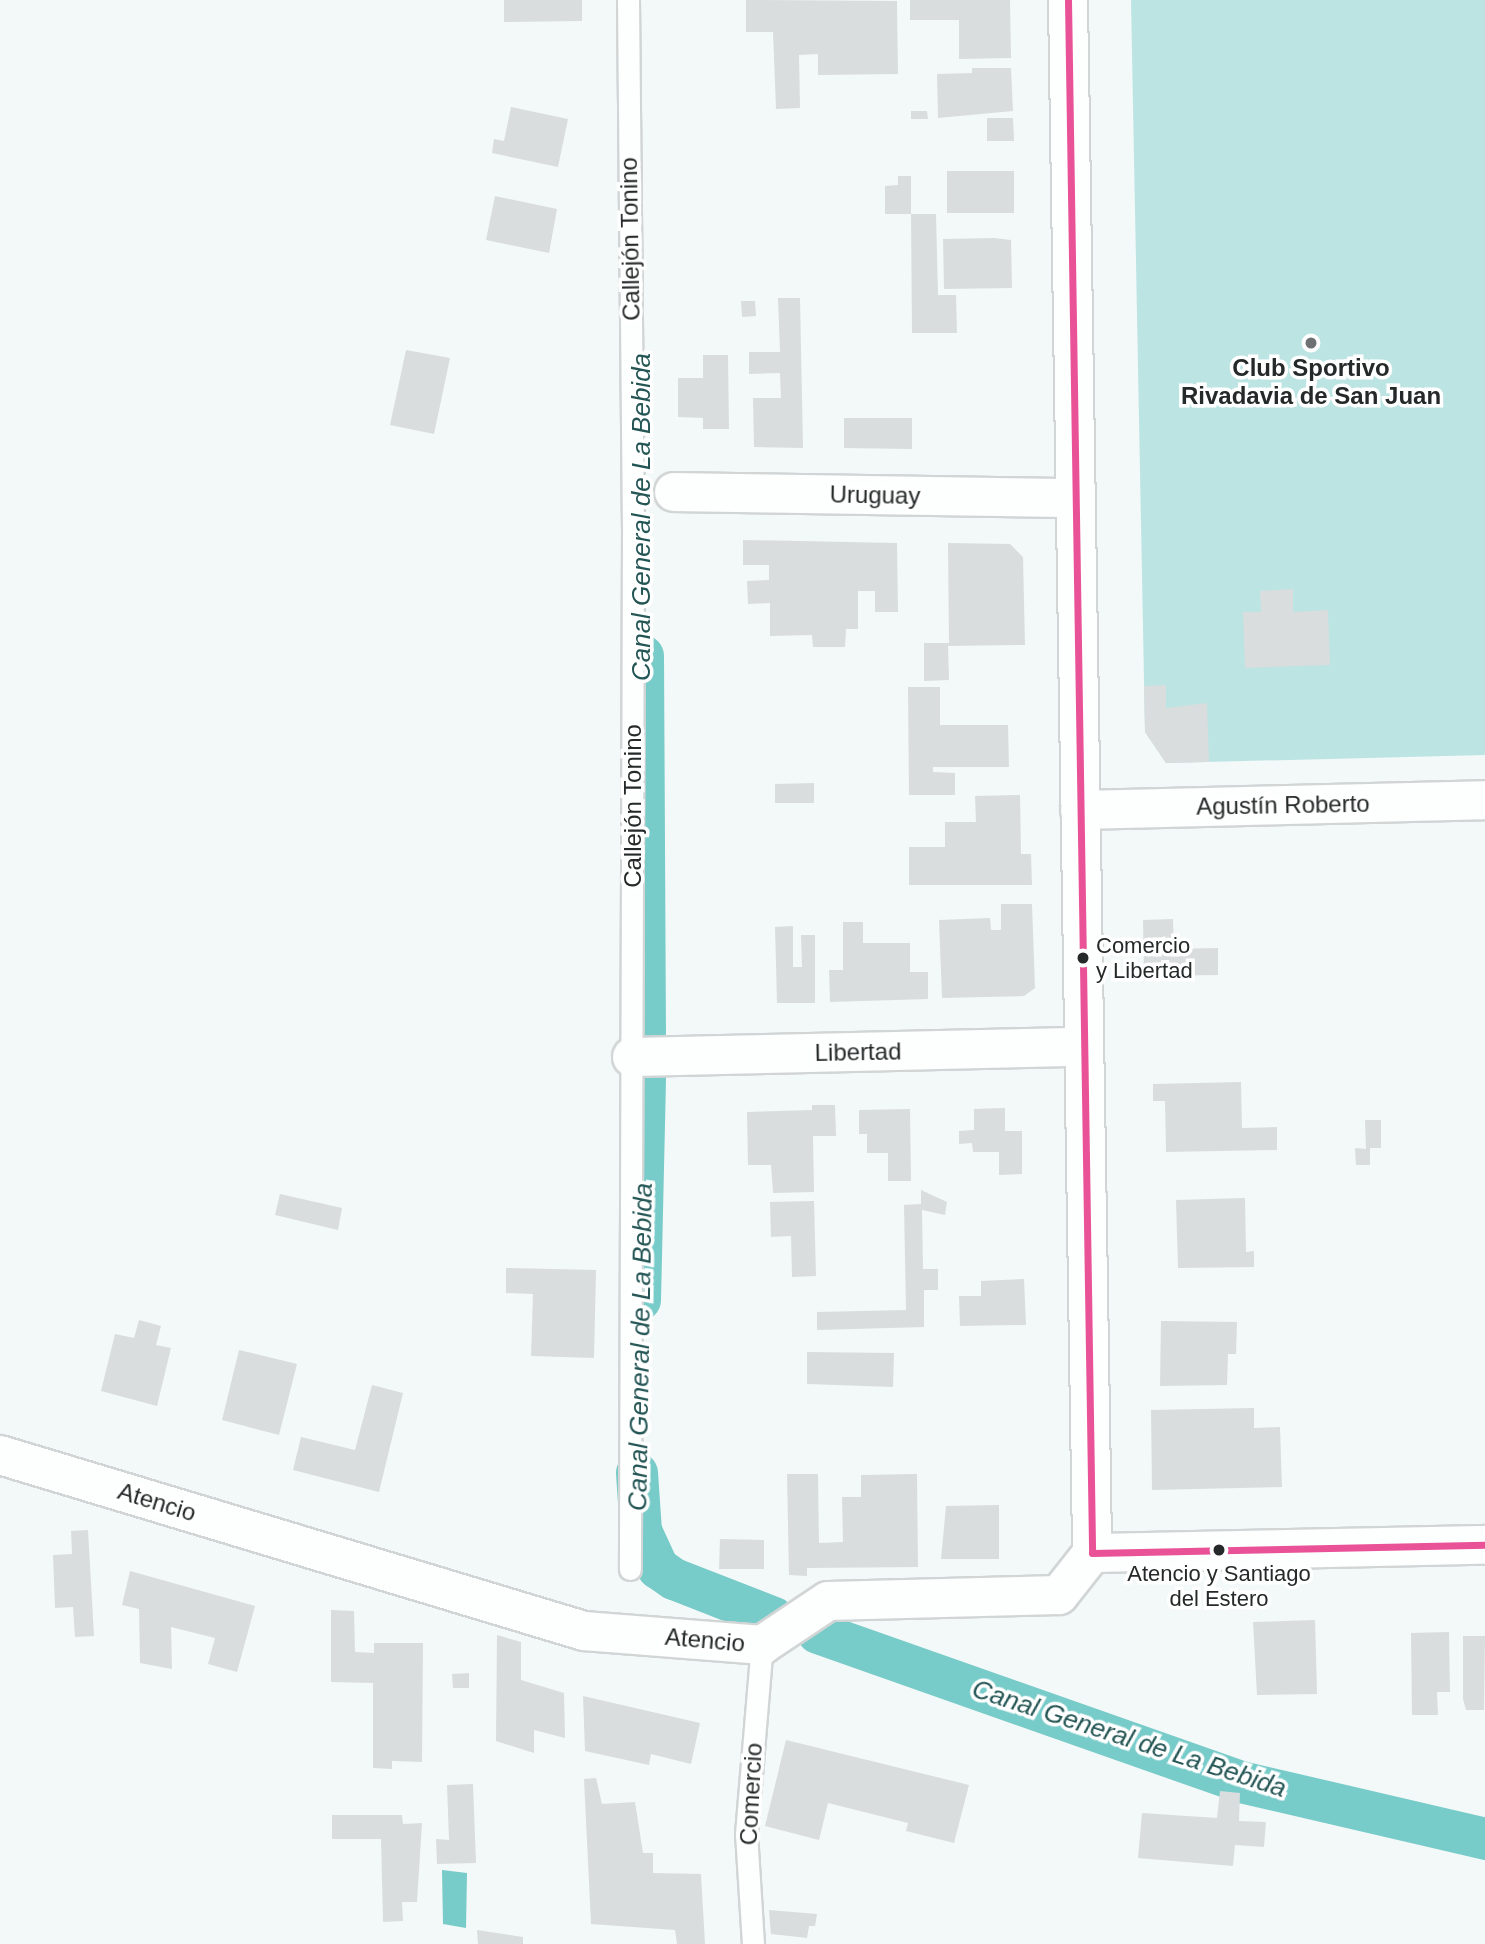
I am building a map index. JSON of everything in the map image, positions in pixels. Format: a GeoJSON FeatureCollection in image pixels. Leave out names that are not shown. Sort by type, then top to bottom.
{"type":"FeatureCollection","features":[{"type":"Feature","properties":{"kind":"street"},"geometry":{"type":"LineString","coordinates":[[1068,0],[1092,1553],[1485,1545]]}},
{"type":"Feature","properties":{"kind":"street","name":"Uruguay"},"geometry":{"type":"LineString","coordinates":[[674,492],[1076,498]]}},
{"type":"Feature","properties":{"kind":"street","name":"Agustín Roberto"},"geometry":{"type":"LineString","coordinates":[[1080,810],[1485,800]]}},
{"type":"Feature","properties":{"kind":"street","name":"Libertad"},"geometry":{"type":"LineString","coordinates":[[632,1057],[1084,1047]]}},
{"type":"Feature","properties":{"kind":"street","name":"Atencio"},"geometry":{"type":"LineString","coordinates":[[0,1455],[584,1630],[762,1645],[828,1601],[1059,1595],[1092,1553]]}},
{"type":"Feature","properties":{"kind":"lane","name":"Callejón Tonino"},"geometry":{"type":"LineString","coordinates":[[628,0],[632,1057],[630,1569]]}},
{"type":"Feature","properties":{"kind":"lane","name":"Comercio"},"geometry":{"type":"LineString","coordinates":[[753,1944],[746,1834],[762,1645]]}},
{"type":"Feature","properties":{"kind":"shaded area","name":"Club Sportivo Rivadavia de San Juan"},"geometry":{"type":"Polygon","coordinates":[[[1131,0],[1485,0],[1485,755],[1166,763],[1145,732],[1131,0]]]}},
{"type":"Feature","properties":{"kind":"water"},"geometry":{"type":"Polygon","coordinates":[[[442,1870],[467,1873],[466,1928],[443,1924],[442,1870]]]}},
{"type":"Feature","properties":{"kind":"building"},"geometry":{"type":"Polygon","coordinates":[[[504,0],[582,0],[582,21],[504,22],[504,0]]]}},
{"type":"Feature","properties":{"kind":"building"},"geometry":{"type":"Polygon","coordinates":[[[746,0],[897,1],[898,74],[818,75],[818,54],[799,55],[800,108],[776,109],[773,32],[746,32],[746,0]]]}},
{"type":"Feature","properties":{"kind":"building"},"geometry":{"type":"Polygon","coordinates":[[[910,0],[1010,0],[1011,58],[959,59],[959,20],[910,20],[910,0]]]}},
{"type":"Feature","properties":{"kind":"building"},"geometry":{"type":"Polygon","coordinates":[[[972,68],[1011,68],[1013,111],[938,118],[937,74],[972,73],[972,68]]]}},
{"type":"Feature","properties":{"kind":"building"},"geometry":{"type":"Polygon","coordinates":[[[511,107],[568,119],[558,167],[492,153],[494,139],[504,141],[511,107]]]}},
{"type":"Feature","properties":{"kind":"building"},"geometry":{"type":"Polygon","coordinates":[[[911,111],[927,111],[928,119],[911,119],[911,111]]]}},
{"type":"Feature","properties":{"kind":"building"},"geometry":{"type":"Polygon","coordinates":[[[987,118],[1013,118],[1014,141],[987,141],[987,118]]]}},
{"type":"Feature","properties":{"kind":"building"},"geometry":{"type":"Polygon","coordinates":[[[947,171],[1014,171],[1014,213],[947,213],[947,171]]]}},
{"type":"Feature","properties":{"kind":"building"},"geometry":{"type":"Polygon","coordinates":[[[898,176],[911,176],[911,214],[885,214],[885,186],[898,185],[898,176]]]}},
{"type":"Feature","properties":{"kind":"building"},"geometry":{"type":"Polygon","coordinates":[[[495,196],[557,209],[549,253],[486,240],[495,196]]]}},
{"type":"Feature","properties":{"kind":"building"},"geometry":{"type":"Polygon","coordinates":[[[911,214],[936,214],[938,295],[956,295],[957,333],[912,333],[911,214]]]}},
{"type":"Feature","properties":{"kind":"building"},"geometry":{"type":"Polygon","coordinates":[[[943,239],[1011,240],[1012,288],[944,289],[943,239]]]}},
{"type":"Feature","properties":{"kind":"building"},"geometry":{"type":"Polygon","coordinates":[[[778,298],[800,298],[803,448],[754,447],[753,398],[781,398],[780,373],[749,374],[749,352],[780,352],[778,298]]]}},
{"type":"Feature","properties":{"kind":"building"},"geometry":{"type":"Polygon","coordinates":[[[741,301],[755,301],[756,316],[742,317],[741,301]]]}},
{"type":"Feature","properties":{"kind":"building"},"geometry":{"type":"Polygon","coordinates":[[[406,350],[450,358],[434,434],[390,425],[406,350]]]}},
{"type":"Feature","properties":{"kind":"building"},"geometry":{"type":"Polygon","coordinates":[[[703,355],[728,355],[729,429],[703,429],[703,418],[678,417],[678,378],[703,378],[703,355]]]}},
{"type":"Feature","properties":{"kind":"building"},"geometry":{"type":"Polygon","coordinates":[[[844,418],[912,418],[912,449],[844,448],[844,418]]]}},
{"type":"Feature","properties":{"kind":"building"},"geometry":{"type":"Polygon","coordinates":[[[743,540],[897,543],[898,612],[875,612],[875,591],[858,591],[858,629],[846,629],[845,647],[813,647],[812,635],[770,636],[770,603],[748,604],[747,581],[769,580],[769,565],[743,565],[743,540]]]}},
{"type":"Feature","properties":{"kind":"building"},"geometry":{"type":"Polygon","coordinates":[[[948,543],[1010,544],[1023,557],[1025,645],[948,646],[949,680],[924,681],[924,643],[949,643],[948,543]]]}},
{"type":"Feature","properties":{"kind":"building"},"geometry":{"type":"Polygon","coordinates":[[[1293,589],[1293,612],[1328,610],[1330,665],[1245,668],[1243,612],[1261,612],[1260,591],[1293,589]]]}},
{"type":"Feature","properties":{"kind":"building"},"geometry":{"type":"Polygon","coordinates":[[[1166,685],[1166,708],[1207,703],[1209,762],[1166,763],[1145,732],[1144,686],[1166,685]]]}},
{"type":"Feature","properties":{"kind":"building"},"geometry":{"type":"Polygon","coordinates":[[[908,687],[940,687],[940,725],[1008,725],[1009,767],[933,767],[933,772],[955,773],[955,795],[909,795],[908,687]]]}},
{"type":"Feature","properties":{"kind":"building"},"geometry":{"type":"Polygon","coordinates":[[[814,783],[814,803],[775,803],[775,784],[814,783]]]}},
{"type":"Feature","properties":{"kind":"building"},"geometry":{"type":"Polygon","coordinates":[[[1020,795],[1021,854],[1031,854],[1032,885],[909,885],[909,847],[945,847],[945,822],[976,822],[975,796],[1020,795]]]}},
{"type":"Feature","properties":{"kind":"building"},"geometry":{"type":"Polygon","coordinates":[[[1001,904],[1032,904],[1035,988],[1024,996],[942,998],[939,920],[990,918],[991,930],[1001,930],[1001,904]]]}},
{"type":"Feature","properties":{"kind":"building"},"geometry":{"type":"Polygon","coordinates":[[[1173,919],[1174,949],[1218,948],[1218,975],[1144,976],[1143,920],[1173,919]]]}},
{"type":"Feature","properties":{"kind":"building"},"geometry":{"type":"Polygon","coordinates":[[[843,922],[863,922],[863,943],[910,943],[910,972],[928,972],[928,999],[830,1002],[829,970],[843,970],[843,922]]]}},
{"type":"Feature","properties":{"kind":"building"},"geometry":{"type":"Polygon","coordinates":[[[793,926],[793,967],[802,967],[801,935],[815,935],[815,1003],[777,1003],[775,927],[793,926]]]}},
{"type":"Feature","properties":{"kind":"building"},"geometry":{"type":"Polygon","coordinates":[[[1241,1082],[1242,1128],[1277,1127],[1277,1150],[1166,1152],[1165,1101],[1153,1101],[1153,1084],[1241,1082]]]}},
{"type":"Feature","properties":{"kind":"building"},"geometry":{"type":"Polygon","coordinates":[[[812,1105],[835,1105],[836,1136],[813,1136],[814,1192],[773,1193],[771,1165],[748,1165],[747,1112],[812,1110],[812,1105]]]}},
{"type":"Feature","properties":{"kind":"building"},"geometry":{"type":"Polygon","coordinates":[[[1005,1108],[1005,1131],[1022,1131],[1022,1174],[999,1175],[999,1152],[973,1152],[972,1143],[959,1144],[959,1131],[974,1130],[974,1109],[1005,1108]]]}},
{"type":"Feature","properties":{"kind":"building"},"geometry":{"type":"Polygon","coordinates":[[[910,1109],[911,1181],[888,1181],[888,1153],[867,1153],[867,1134],[859,1134],[859,1110],[910,1109]]]}},
{"type":"Feature","properties":{"kind":"building"},"geometry":{"type":"Polygon","coordinates":[[[1365,1120],[1381,1120],[1381,1148],[1370,1148],[1370,1165],[1356,1165],[1355,1148],[1366,1149],[1365,1120]]]}},
{"type":"Feature","properties":{"kind":"building"},"geometry":{"type":"Polygon","coordinates":[[[921,1190],[947,1202],[945,1215],[922,1210],[923,1269],[938,1269],[938,1290],[924,1290],[924,1327],[817,1330],[817,1312],[906,1310],[904,1205],[921,1204],[921,1190]]]}},
{"type":"Feature","properties":{"kind":"building"},"geometry":{"type":"Polygon","coordinates":[[[280,1194],[342,1208],[338,1230],[275,1215],[280,1194]]]}},
{"type":"Feature","properties":{"kind":"building"},"geometry":{"type":"Polygon","coordinates":[[[1245,1198],[1246,1252],[1254,1251],[1254,1267],[1178,1268],[1176,1200],[1245,1198]]]}},
{"type":"Feature","properties":{"kind":"building"},"geometry":{"type":"Polygon","coordinates":[[[814,1201],[816,1276],[792,1277],[791,1236],[771,1237],[770,1202],[814,1201]]]}},
{"type":"Feature","properties":{"kind":"building"},"geometry":{"type":"Polygon","coordinates":[[[506,1268],[596,1270],[594,1358],[531,1356],[533,1294],[506,1293],[506,1268]]]}},
{"type":"Feature","properties":{"kind":"building"},"geometry":{"type":"Polygon","coordinates":[[[1024,1279],[1026,1325],[960,1326],[959,1296],[981,1296],[981,1281],[1024,1279]]]}},
{"type":"Feature","properties":{"kind":"building"},"geometry":{"type":"Polygon","coordinates":[[[139,1320],[161,1326],[156,1345],[171,1348],[157,1406],[101,1391],[115,1334],[134,1338],[139,1320]]]}},
{"type":"Feature","properties":{"kind":"building"},"geometry":{"type":"Polygon","coordinates":[[[1161,1321],[1237,1322],[1236,1354],[1228,1354],[1227,1385],[1160,1386],[1161,1321]]]}},
{"type":"Feature","properties":{"kind":"building"},"geometry":{"type":"Polygon","coordinates":[[[239,1350],[297,1364],[279,1435],[222,1420],[239,1350]]]}},
{"type":"Feature","properties":{"kind":"building"},"geometry":{"type":"Polygon","coordinates":[[[807,1352],[894,1353],[893,1387],[807,1384],[807,1352]]]}},
{"type":"Feature","properties":{"kind":"building"},"geometry":{"type":"Polygon","coordinates":[[[372,1385],[403,1393],[379,1492],[293,1470],[301,1437],[355,1450],[372,1385]]]}},
{"type":"Feature","properties":{"kind":"building"},"geometry":{"type":"Polygon","coordinates":[[[1254,1408],[1254,1428],[1280,1427],[1282,1487],[1152,1490],[1151,1410],[1254,1408]]]}},
{"type":"Feature","properties":{"kind":"building"},"geometry":{"type":"Polygon","coordinates":[[[787,1474],[818,1474],[819,1543],[843,1542],[842,1497],[861,1497],[861,1475],[917,1474],[918,1567],[807,1568],[807,1576],[789,1575],[787,1474]]]}},
{"type":"Feature","properties":{"kind":"building"},"geometry":{"type":"Polygon","coordinates":[[[999,1505],[999,1559],[941,1559],[946,1506],[999,1505]]]}},
{"type":"Feature","properties":{"kind":"building"},"geometry":{"type":"Polygon","coordinates":[[[88,1530],[94,1636],[75,1637],[73,1607],[55,1608],[53,1555],[72,1554],[71,1531],[88,1530]]]}},
{"type":"Feature","properties":{"kind":"building"},"geometry":{"type":"Polygon","coordinates":[[[720,1539],[764,1540],[764,1569],[719,1569],[720,1539]]]}},
{"type":"Feature","properties":{"kind":"building"},"geometry":{"type":"Polygon","coordinates":[[[130,1571],[255,1606],[237,1672],[208,1664],[215,1638],[171,1627],[172,1669],[140,1663],[139,1609],[122,1605],[130,1571]]]}},
{"type":"Feature","properties":{"kind":"building"},"geometry":{"type":"Polygon","coordinates":[[[331,1610],[354,1611],[355,1652],[374,1653],[374,1643],[423,1643],[422,1762],[392,1761],[392,1769],[373,1768],[373,1683],[331,1682],[331,1610]]]}},
{"type":"Feature","properties":{"kind":"building"},"geometry":{"type":"Polygon","coordinates":[[[1315,1620],[1317,1694],[1257,1695],[1253,1622],[1315,1620]]]}},
{"type":"Feature","properties":{"kind":"building"},"geometry":{"type":"Polygon","coordinates":[[[1449,1632],[1450,1692],[1437,1692],[1438,1715],[1412,1715],[1411,1633],[1449,1632]]]}},
{"type":"Feature","properties":{"kind":"building"},"geometry":{"type":"Polygon","coordinates":[[[497,1635],[521,1642],[521,1680],[564,1693],[565,1738],[534,1730],[534,1753],[496,1741],[497,1635]]]}},
{"type":"Feature","properties":{"kind":"building"},"geometry":{"type":"Polygon","coordinates":[[[1463,1636],[1485,1636],[1484,1710],[1466,1710],[1463,1699],[1463,1636]]]}},
{"type":"Feature","properties":{"kind":"building"},"geometry":{"type":"Polygon","coordinates":[[[469,1673],[469,1688],[453,1688],[452,1674],[469,1673]]]}},
{"type":"Feature","properties":{"kind":"building"},"geometry":{"type":"Polygon","coordinates":[[[583,1696],[700,1723],[691,1764],[651,1754],[649,1765],[585,1751],[583,1696]]]}},
{"type":"Feature","properties":{"kind":"building"},"geometry":{"type":"Polygon","coordinates":[[[786,1740],[969,1785],[954,1843],[906,1831],[908,1823],[828,1803],[819,1840],[765,1826],[786,1740]]]}},
{"type":"Feature","properties":{"kind":"building"},"geometry":{"type":"Polygon","coordinates":[[[596,1778],[602,1804],[635,1802],[643,1853],[653,1853],[653,1873],[701,1874],[705,1944],[677,1944],[675,1930],[591,1924],[584,1779],[596,1778]]]}},
{"type":"Feature","properties":{"kind":"building"},"geometry":{"type":"Polygon","coordinates":[[[473,1784],[476,1863],[437,1864],[436,1839],[449,1840],[447,1785],[473,1784]]]}},
{"type":"Feature","properties":{"kind":"building"},"geometry":{"type":"Polygon","coordinates":[[[1220,1791],[1240,1793],[1239,1821],[1266,1822],[1264,1847],[1235,1845],[1233,1866],[1138,1858],[1142,1813],[1217,1818],[1220,1791]]]}},
{"type":"Feature","properties":{"kind":"building"},"geometry":{"type":"Polygon","coordinates":[[[332,1815],[402,1815],[403,1824],[422,1823],[417,1902],[402,1902],[403,1921],[383,1922],[381,1839],[332,1839],[332,1815]]]}},
{"type":"Feature","properties":{"kind":"building"},"geometry":{"type":"Polygon","coordinates":[[[769,1910],[817,1914],[815,1926],[809,1926],[807,1938],[771,1934],[769,1910]]]}},
{"type":"Feature","properties":{"kind":"building"},"geometry":{"type":"Polygon","coordinates":[[[477,1930],[523,1937],[523,1944],[478,1944],[477,1930]]]}},
{"type":"Feature","properties":{"kind":"waterway","name":"Canal General de La Bebida"},"geometry":{"type":"LineString","coordinates":[[643,656],[645,1033]]}},
{"type":"Feature","properties":{"kind":"waterway","name":"Canal General de La Bebida"},"geometry":{"type":"LineString","coordinates":[[640,1300],[645,1079]]}},
{"type":"Feature","properties":{"kind":"waterway","name":"Canal General de La Bebida"},"geometry":{"type":"LineString","coordinates":[[637,1473],[641,1531],[658,1568],[674,1579],[774,1618]]}},
{"type":"Feature","properties":{"kind":"waterway","name":"Canal General de La Bebida"},"geometry":{"type":"LineString","coordinates":[[818,1633],[1241,1782],[1485,1839]]}},
{"type":"Feature","properties":{"kind":"transit line"},"geometry":{"type":"LineString","coordinates":[[1068,0],[1092,1553]]}},
{"type":"Feature","properties":{"kind":"transit line"},"geometry":{"type":"LineString","coordinates":[[1092,1553],[1485,1545]]}},
{"type":"Feature","properties":{"kind":"place","name":"Club Sportivo Rivadavia de San Juan"},"geometry":{"type":"Point","coordinates":[1311,343]}},
{"type":"Feature","properties":{"kind":"place","name":"Comercio y Libertad"},"geometry":{"type":"Point","coordinates":[1083,958]}},
{"type":"Feature","properties":{"kind":"place","name":"Atencio y Santiago del Estero"},"geometry":{"type":"Point","coordinates":[1219,1550]}}]}
